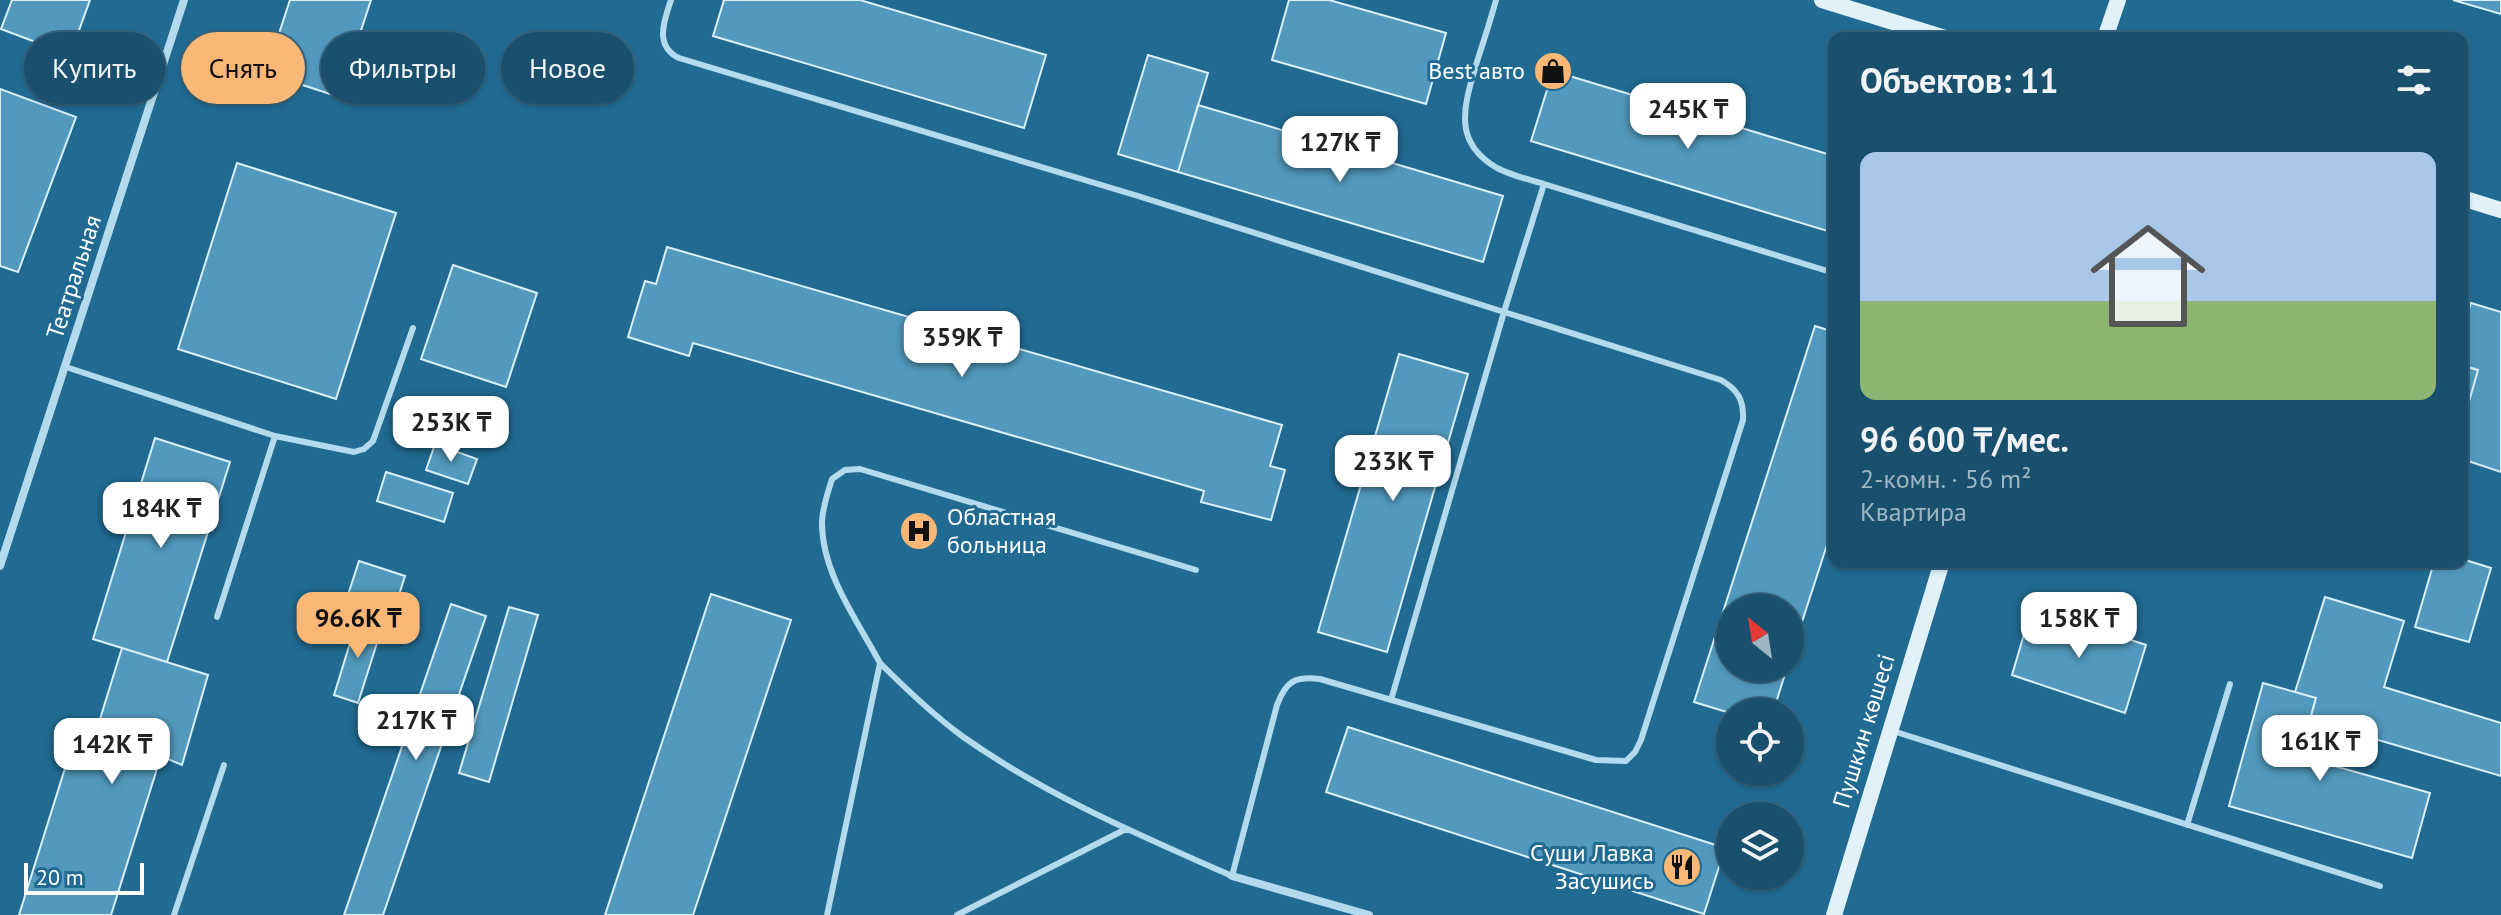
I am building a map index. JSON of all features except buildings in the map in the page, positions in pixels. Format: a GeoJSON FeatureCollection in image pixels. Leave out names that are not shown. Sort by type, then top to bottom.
{"type":"FeatureCollection","features":[{"type":"Feature","properties":{"kind":"street","name":"Театральная"},"geometry":{"type":"LineString","coordinates":[[0,566],[184,0]]}},
{"type":"Feature","properties":{"kind":"street"},"geometry":{"type":"LineString","coordinates":[[1822,0],[1926,32]]}},
{"type":"Feature","properties":{"kind":"street"},"geometry":{"type":"LineString","coordinates":[[2107,32],[2118,0]]}},
{"type":"Feature","properties":{"kind":"street"},"geometry":{"type":"LineString","coordinates":[[2468,200],[2501,210]]}},
{"type":"Feature","properties":{"kind":"street","name":"Пушкин көшесі"},"geometry":{"type":"LineString","coordinates":[[1834,915],[1940,568]]}},
{"type":"Feature","properties":{"kind":"street"},"geometry":{"type":"LineString","coordinates":[[1232,876],[1352,913],[1369,915]]}},
{"type":"Feature","properties":{"kind":"lane"},"geometry":{"type":"LineString","coordinates":[[671,0],[662,30],[663,40],[672,55],[679,58],[1138,196],[1721,380],[1733,387],[1741,397],[1743,420],[1641,740],[1626,761],[1596,760],[1305,677],[1292,681],[1283,691],[1232,876],[1126,829],[1049,790],[961,735],[918,700],[880,663],[835,578],[822,521],[832,479],[845,470],[860,469],[1196,570]]}},
{"type":"Feature","properties":{"kind":"lane"},"geometry":{"type":"LineString","coordinates":[[1496,0],[1465,101],[1466,131],[1475,150],[1509,174],[1828,271]]}},
{"type":"Feature","properties":{"kind":"lane"},"geometry":{"type":"LineString","coordinates":[[1391,700],[1544,184]]}},
{"type":"Feature","properties":{"kind":"lane"},"geometry":{"type":"LineString","coordinates":[[66,367],[275,436],[354,452],[364,449],[373,441],[413,328]]}},
{"type":"Feature","properties":{"kind":"lane"},"geometry":{"type":"LineString","coordinates":[[217,617],[275,436]]}},
{"type":"Feature","properties":{"kind":"lane"},"geometry":{"type":"LineString","coordinates":[[827,915],[880,663]]}},
{"type":"Feature","properties":{"kind":"lane"},"geometry":{"type":"LineString","coordinates":[[2187,825],[2230,684]]}},
{"type":"Feature","properties":{"kind":"lane"},"geometry":{"type":"LineString","coordinates":[[1889,730],[2380,886]]}},
{"type":"Feature","properties":{"kind":"lane"},"geometry":{"type":"LineString","coordinates":[[174,915],[224,765]]}},
{"type":"Feature","properties":{"kind":"lane"},"geometry":{"type":"LineString","coordinates":[[957,915],[1126,829]]}},
{"type":"Feature","properties":{"kind":"place","name":"Best авто"},"geometry":{"type":"Point","coordinates":[1553,71]}},
{"type":"Feature","properties":{"kind":"place","name":"Областная больница"},"geometry":{"type":"Point","coordinates":[919,531]}},
{"type":"Feature","properties":{"kind":"place","name":"Суши Лавка Засушись"},"geometry":{"type":"Point","coordinates":[1682,867]}}]}
